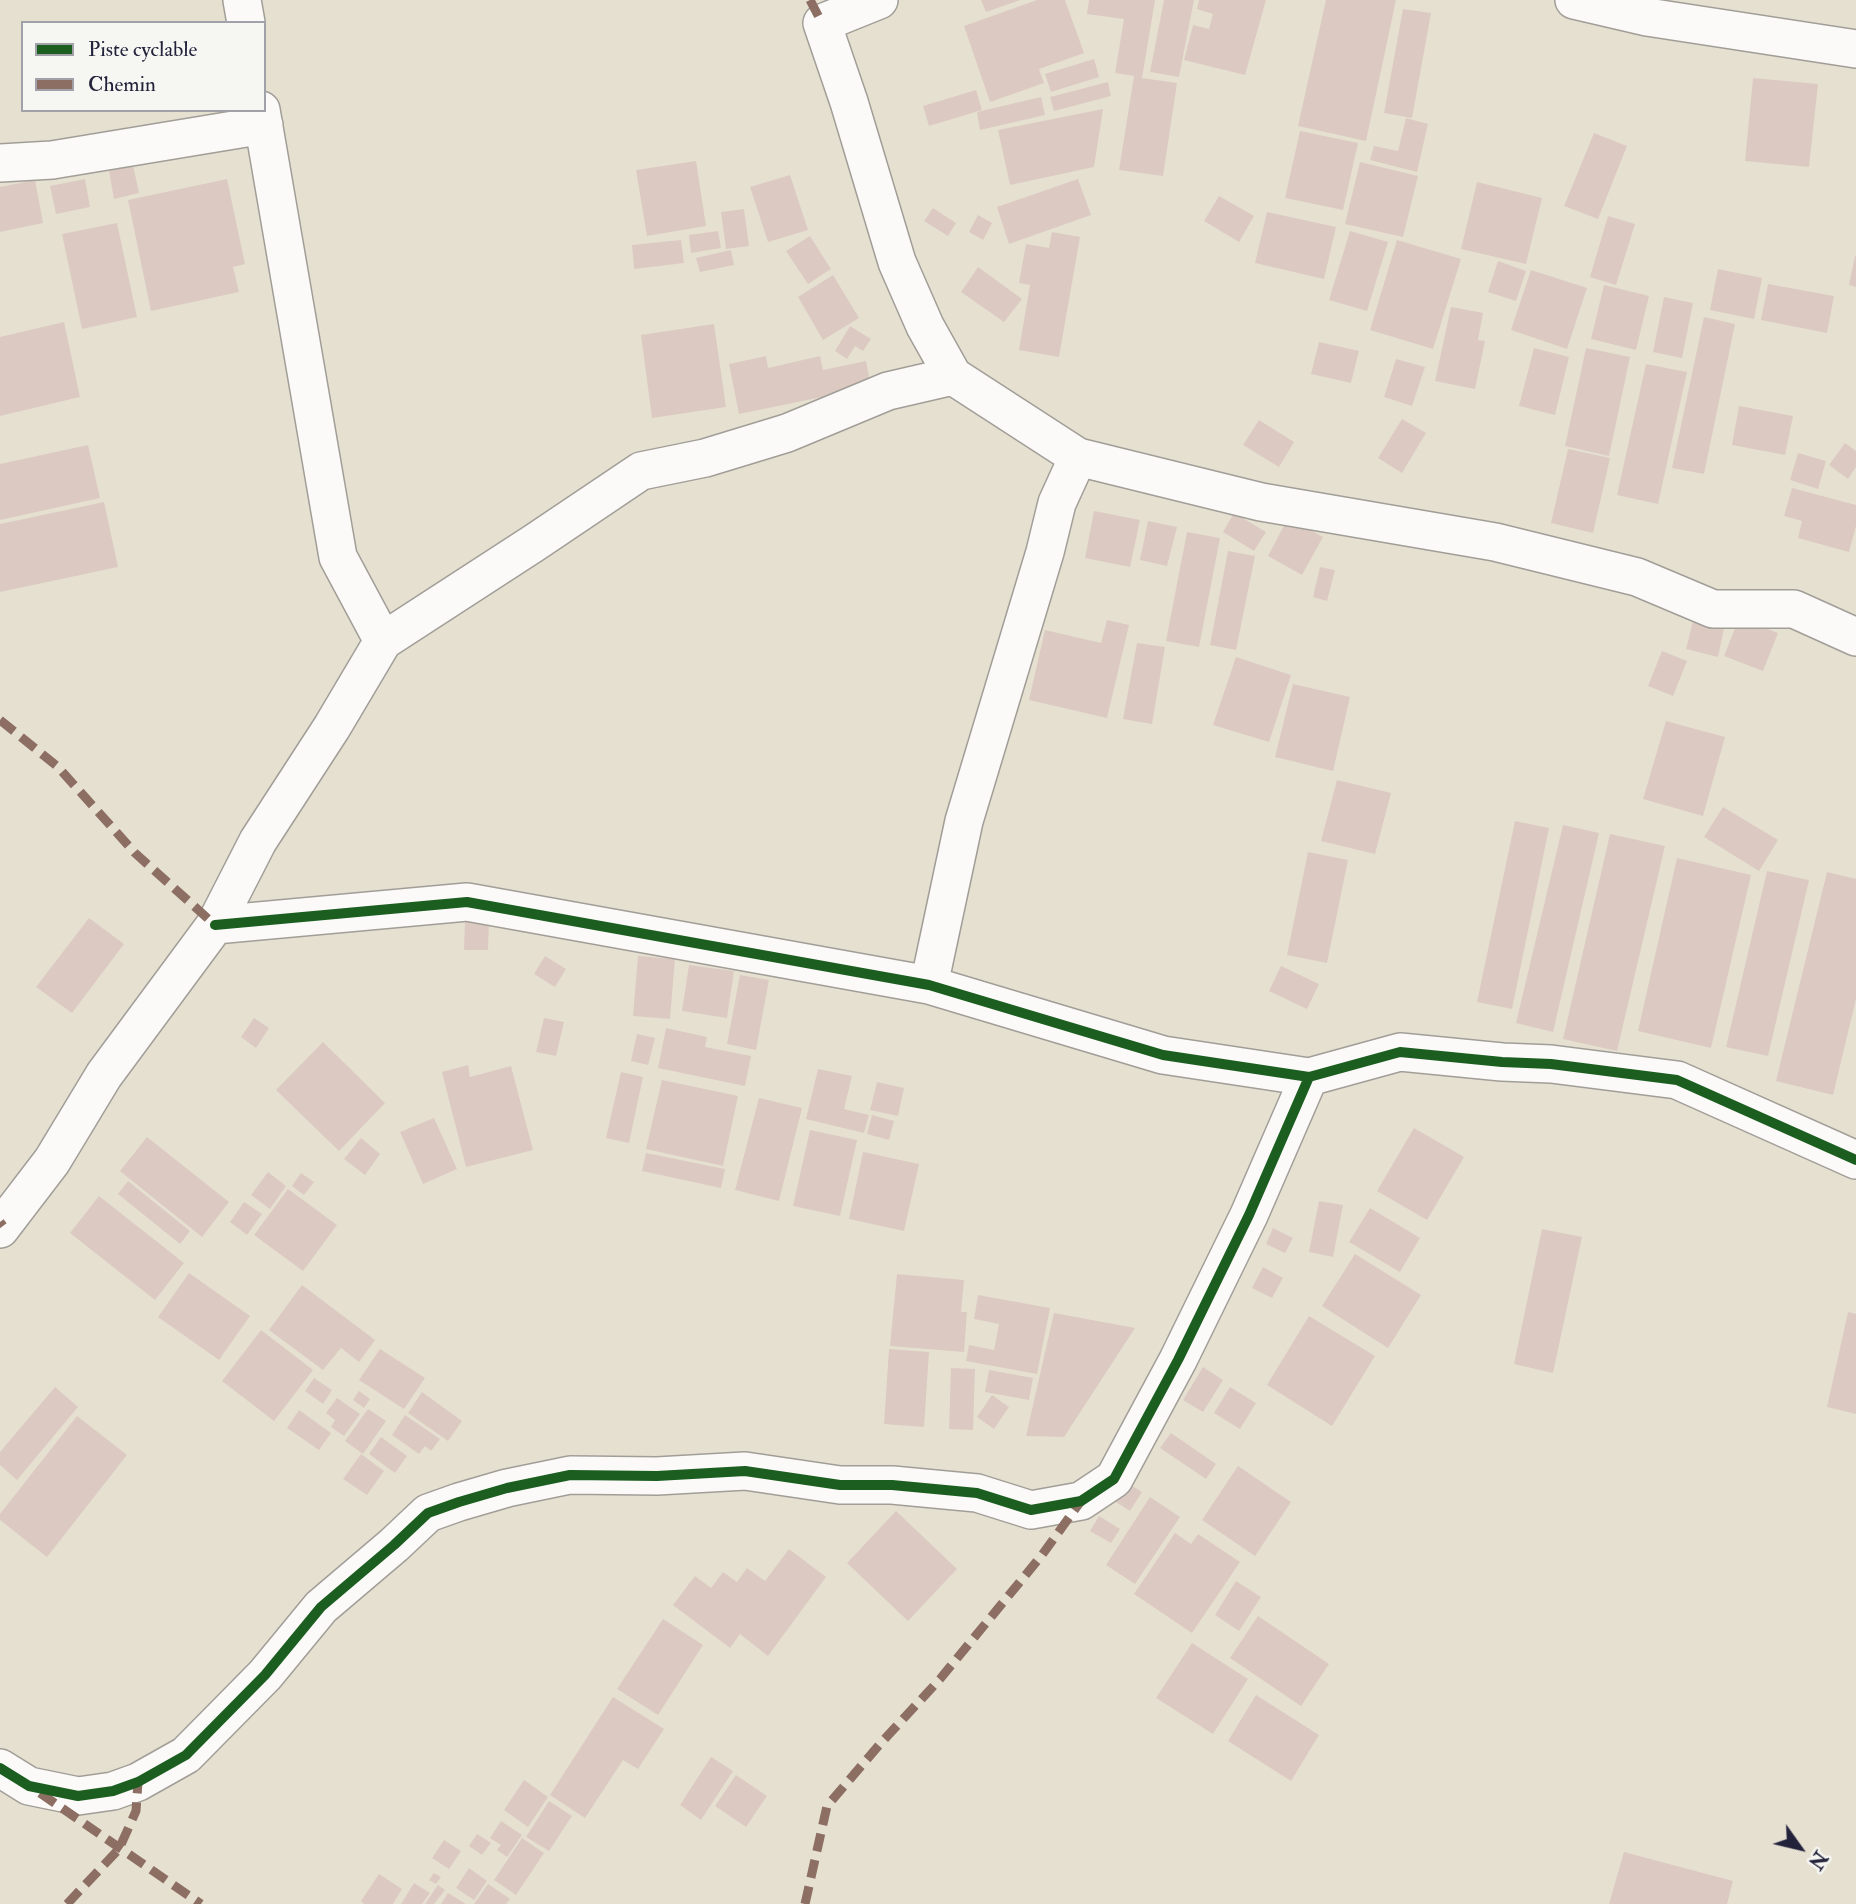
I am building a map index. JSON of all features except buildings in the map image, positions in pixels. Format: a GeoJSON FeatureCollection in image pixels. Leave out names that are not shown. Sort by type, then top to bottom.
{"type":"FeatureCollection","features":[{"type":"Feature","properties":{"kind":"street"},"geometry":{"type":"LineString","coordinates":[[242,0],[246,21]]}},
{"type":"Feature","properties":{"kind":"street"},"geometry":{"type":"LineString","coordinates":[[879,0],[822,23],[849,102],[897,262],[925,326],[953,376],[1077,457],[1261,502],[1494,542],[1637,577],[1713,608],[1794,609],[1856,637]]}},
{"type":"Feature","properties":{"kind":"street"},"geometry":{"type":"LineString","coordinates":[[1574,0],[1647,17],[1856,49]]}},
{"type":"Feature","properties":{"kind":"street"},"geometry":{"type":"LineString","coordinates":[[0,163],[52,160],[262,118],[338,557],[383,641]]}},
{"type":"Feature","properties":{"kind":"street"},"geometry":{"type":"LineString","coordinates":[[0,1229],[52,1161],[104,1075],[215,925],[258,841],[332,727],[383,641],[641,471],[705,458],[787,433],[888,391],[953,376]]}},
{"type":"Feature","properties":{"kind":"street"},"geometry":{"type":"LineString","coordinates":[[929,985],[964,821],[1045,552],[1057,503],[1077,457]]}},
{"type":"Feature","properties":{"kind":"street"},"geometry":{"type":"LineString","coordinates":[[215,925],[467,902],[929,985],[1163,1055],[1309,1077],[1400,1052],[1551,1064],[1677,1080],[1856,1160]]}},
{"type":"Feature","properties":{"kind":"street"},"geometry":{"type":"LineString","coordinates":[[0,1768],[29,1786],[78,1796],[113,1791],[138,1783],[186,1755],[265,1675],[321,1607],[428,1513],[507,1488],[570,1475],[657,1476],[745,1471],[840,1485],[892,1485],[977,1493],[1031,1510],[1081,1501],[1114,1479],[1172,1372],[1249,1214],[1309,1077]]}},
{"type":"Feature","properties":{"kind":"marked path"},"geometry":{"type":"LineString","coordinates":[[810,0],[822,23]]}},
{"type":"Feature","properties":{"kind":"marked path"},"geometry":{"type":"LineString","coordinates":[[0,720],[58,767],[135,853],[215,925]]}},
{"type":"Feature","properties":{"kind":"marked path"},"geometry":{"type":"LineString","coordinates":[[0,1222],[3,1226]]}},
{"type":"Feature","properties":{"kind":"marked path"},"geometry":{"type":"LineString","coordinates":[[805,1904],[827,1806],[940,1679],[1042,1555],[1081,1501]]}},
{"type":"Feature","properties":{"kind":"marked path"},"geometry":{"type":"LineString","coordinates":[[67,1904],[119,1849],[136,1811],[138,1782]]}},
{"type":"Feature","properties":{"kind":"marked path"},"geometry":{"type":"LineString","coordinates":[[40,1793],[201,1904]]}},
{"type":"Feature","properties":{"kind":"cycle path"},"geometry":{"type":"LineString","coordinates":[[215,925],[467,902],[929,985],[1163,1055],[1309,1077],[1400,1052],[1551,1064],[1677,1080],[1856,1160]]}},
{"type":"Feature","properties":{"kind":"cycle path"},"geometry":{"type":"LineString","coordinates":[[0,1768],[29,1786],[78,1796],[113,1791],[138,1782],[186,1755],[265,1675],[321,1607],[428,1513],[507,1488],[570,1475],[657,1476],[745,1471],[840,1485],[892,1485],[977,1493],[1031,1510],[1081,1501],[1114,1479],[1178,1360],[1249,1215],[1309,1077]]}}]}
